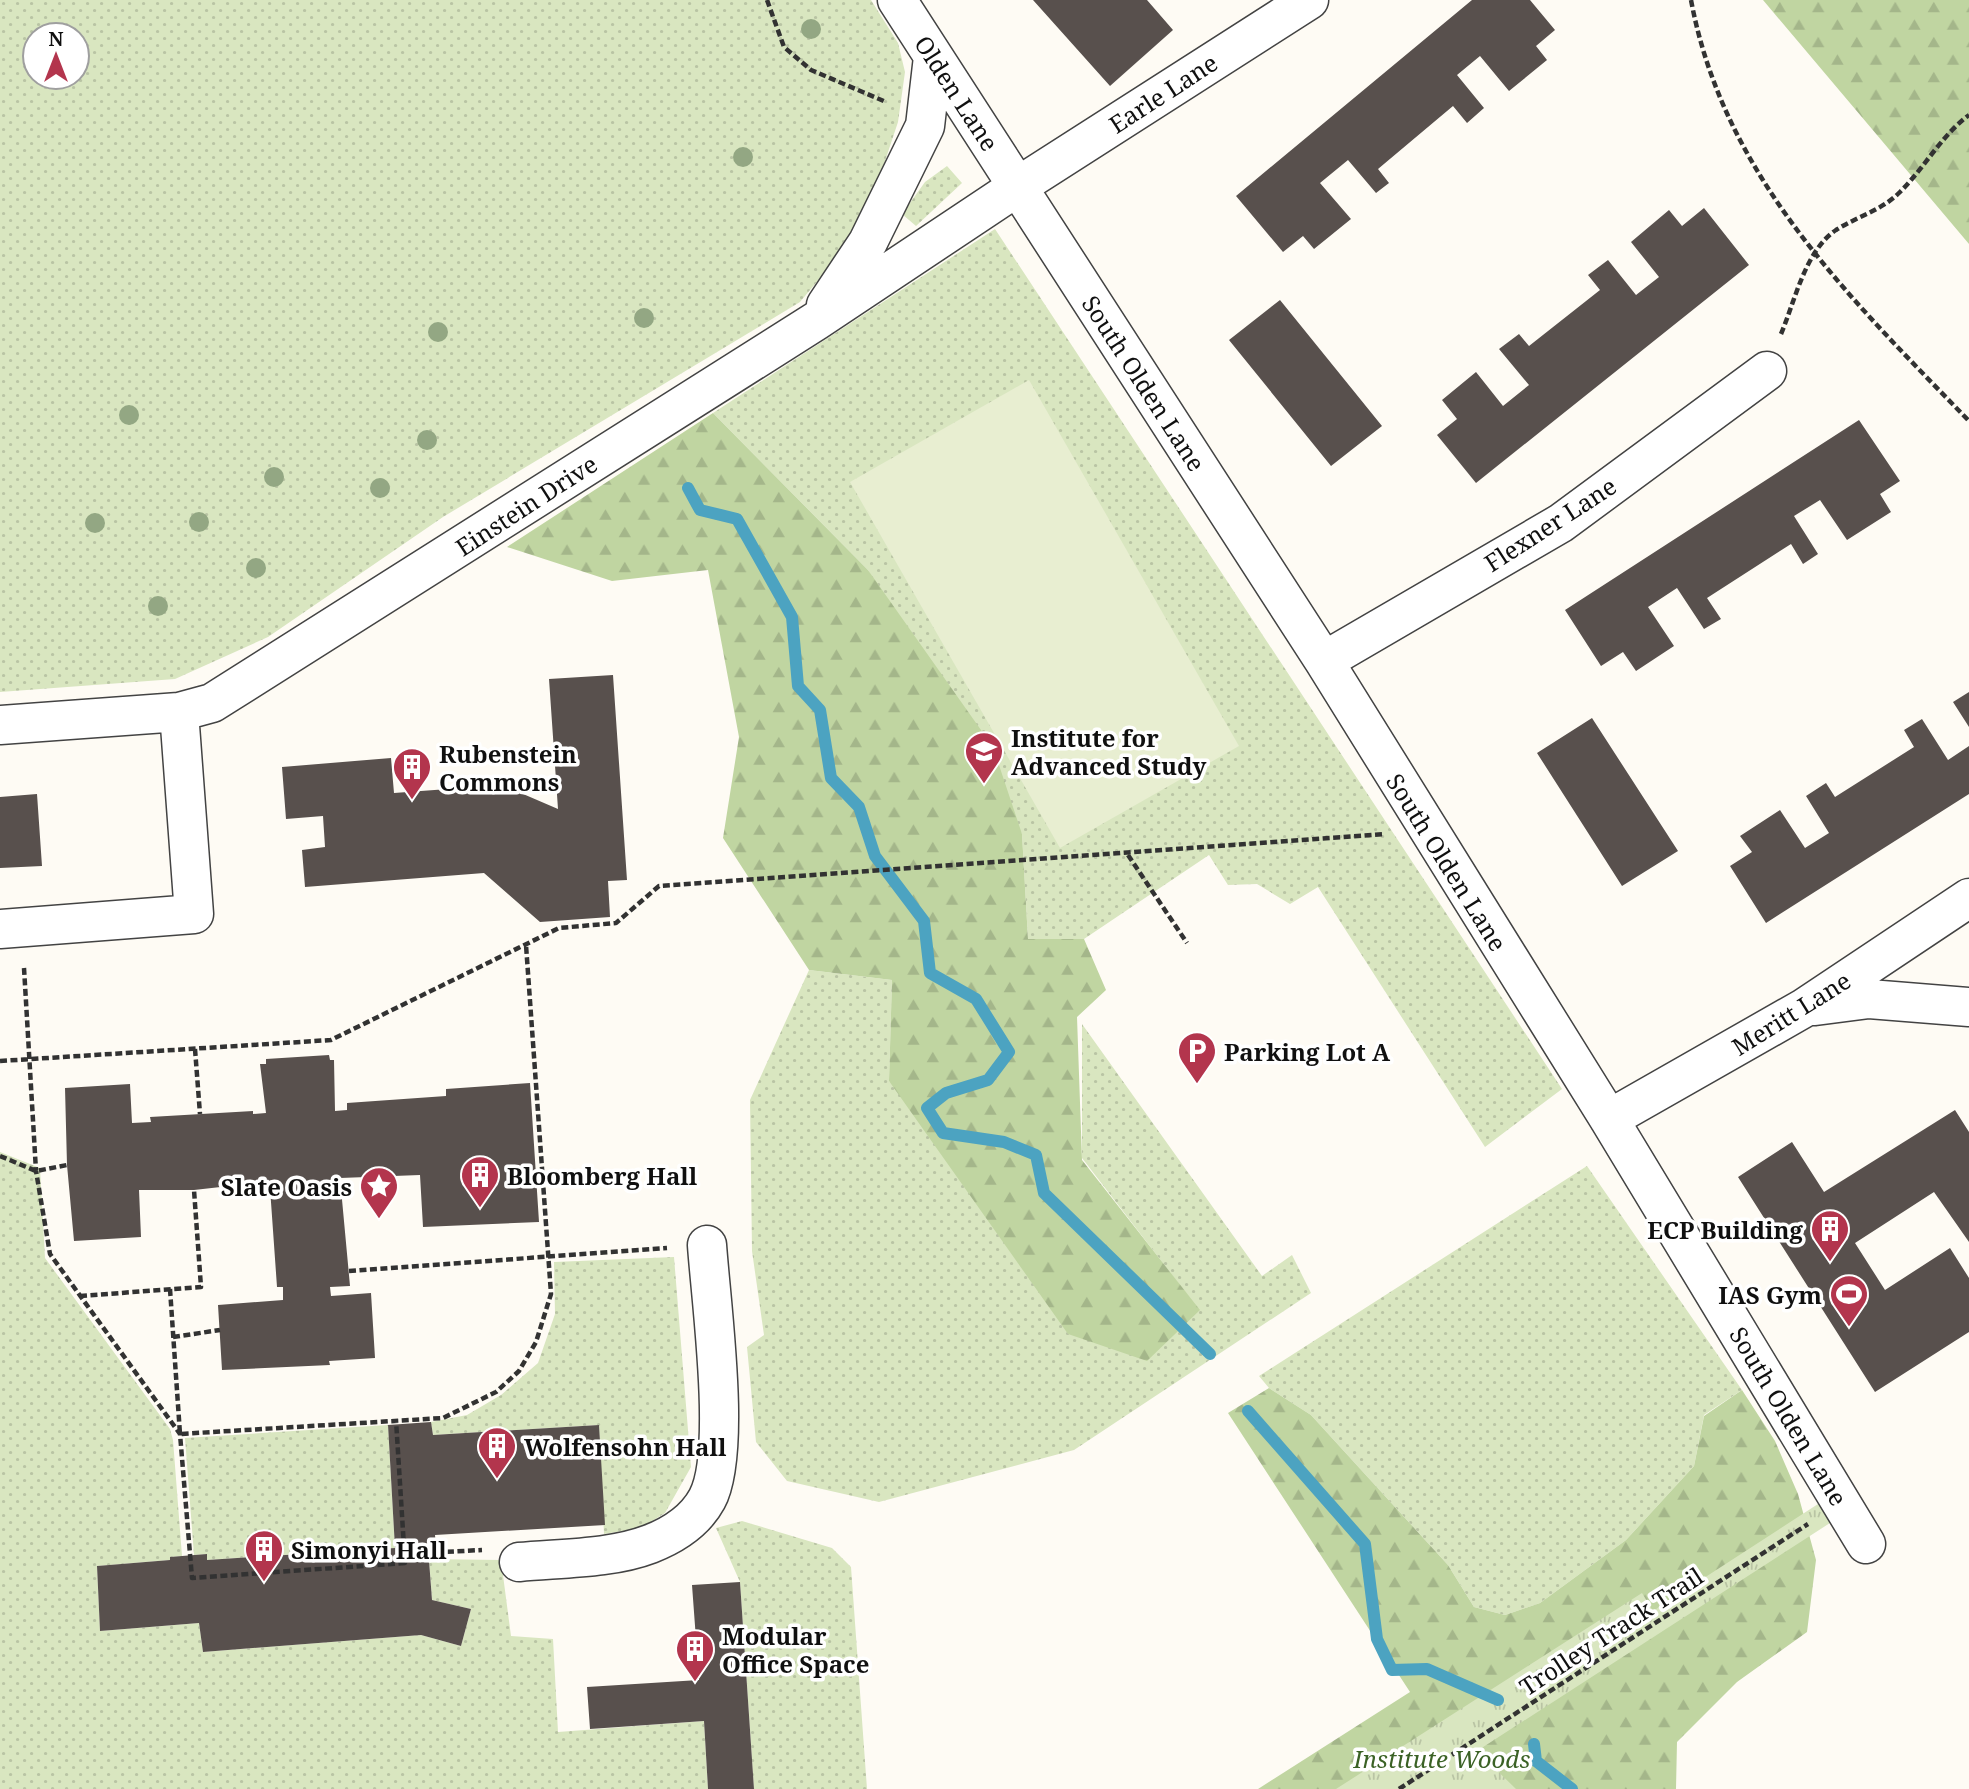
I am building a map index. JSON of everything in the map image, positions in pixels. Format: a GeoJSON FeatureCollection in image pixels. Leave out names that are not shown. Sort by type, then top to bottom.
{"type":"FeatureCollection","features":[{"type":"Feature","properties":{"kind":"street","name":"Olden Lane"},"geometry":{"type":"LineString","coordinates":[[897,0],[1017,187]]}},
{"type":"Feature","properties":{"kind":"street","name":"Earle Lane"},"geometry":{"type":"LineString","coordinates":[[1017,187],[1309,0]]}},
{"type":"Feature","properties":{"kind":"street"},"geometry":{"type":"LineString","coordinates":[[816,321],[868,243],[925,126],[933,57]]}},
{"type":"Feature","properties":{"kind":"street","name":"Einstein Drive"},"geometry":{"type":"LineString","coordinates":[[0,724],[179,712],[212,703],[816,321],[1017,187]]}},
{"type":"Feature","properties":{"kind":"street","name":"South Olden Lane"},"geometry":{"type":"LineString","coordinates":[[1017,187],[1324,661],[1609,1119],[1866,1544]]}},
{"type":"Feature","properties":{"kind":"street","name":"Flexner Lane"},"geometry":{"type":"LineString","coordinates":[[1324,661],[1561,523],[1767,371]]}},
{"type":"Feature","properties":{"kind":"street"},"geometry":{"type":"LineString","coordinates":[[11,928],[194,914],[179,712]]}},
{"type":"Feature","properties":{"kind":"street","name":"Meritt Lane"},"geometry":{"type":"LineString","coordinates":[[1609,1119],[1804,1008],[1969,898]]}},
{"type":"Feature","properties":{"kind":"street"},"geometry":{"type":"LineString","coordinates":[[1804,1008],[1869,999],[1969,1007]]}},
{"type":"Feature","properties":{"kind":"street"},"geometry":{"type":"LineString","coordinates":[[507,1555],[615,1552],[649,1544],[685,1526],[707,1499],[717,1471],[720,1438],[707,1245]]}},
{"type":"Feature","properties":{"kind":"path"},"geometry":{"type":"LineString","coordinates":[[767,0],[783,47],[811,70],[889,104],[925,126]]}},
{"type":"Feature","properties":{"kind":"path"},"geometry":{"type":"LineString","coordinates":[[1691,0],[1704,58],[1726,113],[1758,173],[1813,255],[1969,421]]}},
{"type":"Feature","properties":{"kind":"path"},"geometry":{"type":"LineString","coordinates":[[1767,371],[1813,255],[1823,240],[1838,229],[1883,208],[1903,190],[1952,128],[1969,115]]}},
{"type":"Feature","properties":{"kind":"path"},"geometry":{"type":"LineString","coordinates":[[0,1062],[331,1040],[559,928],[616,923],[659,887],[1386,834],[1412,806]]}},
{"type":"Feature","properties":{"kind":"path"},"geometry":{"type":"LineString","coordinates":[[1128,854],[1187,943]]}},
{"type":"Feature","properties":{"kind":"path"},"geometry":{"type":"LineString","coordinates":[[11,928],[28,1059],[36,1171],[50,1254],[180,1434]]}},
{"type":"Feature","properties":{"kind":"path"},"geometry":{"type":"LineString","coordinates":[[180,1434],[443,1418],[496,1392],[519,1371],[536,1342],[551,1294],[526,945]]}},
{"type":"Feature","properties":{"kind":"path"},"geometry":{"type":"LineString","coordinates":[[195,1049],[200,1114]]}},
{"type":"Feature","properties":{"kind":"path"},"geometry":{"type":"LineString","coordinates":[[0,1156],[36,1171],[67,1165]]}},
{"type":"Feature","properties":{"kind":"path"},"geometry":{"type":"LineString","coordinates":[[79,1296],[201,1287],[194,1190]]}},
{"type":"Feature","properties":{"kind":"path"},"geometry":{"type":"LineString","coordinates":[[349,1270],[707,1245]]}},
{"type":"Feature","properties":{"kind":"path"},"geometry":{"type":"LineString","coordinates":[[170,1289],[192,1578],[405,1563],[396,1420]]}},
{"type":"Feature","properties":{"kind":"path"},"geometry":{"type":"LineString","coordinates":[[173,1337],[220,1331]]}},
{"type":"Feature","properties":{"kind":"path","name":"Trolley Track Trail"},"geometry":{"type":"LineString","coordinates":[[1399,1789],[1841,1503]]}},
{"type":"Feature","properties":{"kind":"path"},"geometry":{"type":"LineString","coordinates":[[405,1554],[507,1555]]}},
{"type":"Feature","properties":{"kind":"green space"},"geometry":{"type":"Polygon","coordinates":[[[0,0],[871,0],[898,43],[905,72],[898,122],[880,176],[846,247],[800,302],[443,517],[268,637],[175,679],[0,692],[0,0]]]}},
{"type":"Feature","properties":{"kind":"green space"},"geometry":{"type":"Polygon","coordinates":[[[1763,0],[1969,0],[1969,244],[1763,0]]]}},
{"type":"Feature","properties":{"kind":"green space"},"geometry":{"type":"Polygon","coordinates":[[[947,166],[962,183],[916,226],[902,214],[925,182],[947,166]]]}},
{"type":"Feature","properties":{"kind":"green space"},"geometry":{"type":"Polygon","coordinates":[[[995,229],[1562,1089],[1485,1147],[1318,887],[1290,904],[1257,884],[1228,885],[1209,855],[1084,939],[1028,939],[1022,834],[868,570],[713,413],[995,229]]]}},
{"type":"Feature","properties":{"kind":"green space"},"geometry":{"type":"Polygon","coordinates":[[[1029,380],[1239,746],[1060,848],[850,482],[1029,380]]]}},
{"type":"Feature","properties":{"kind":"green space"},"geometry":{"type":"Polygon","coordinates":[[[713,413],[868,570],[993,747],[1022,834],[1028,939],[1084,939],[1106,990],[1077,1017],[1082,1160],[1200,1310],[1147,1361],[1068,1334],[889,1081],[892,980],[809,970],[723,838],[739,737],[708,570],[612,581],[507,547],[713,413]]]}},
{"type":"Feature","properties":{"kind":"green space"},"geometry":{"type":"Polygon","coordinates":[[[809,970],[892,980],[889,1081],[1199,1310],[1082,1158],[1082,1024],[1262,1276],[1292,1255],[1311,1293],[1074,1450],[879,1502],[787,1481],[756,1442],[747,1347],[764,1335],[752,1251],[750,1100],[809,970]]]}},
{"type":"Feature","properties":{"kind":"green space"},"geometry":{"type":"Polygon","coordinates":[[[0,1152],[40,1168],[45,1258],[170,1429],[173,1440],[182,1556],[170,1557],[170,1560],[97,1566],[100,1631],[199,1623],[203,1652],[421,1635],[461,1646],[471,1609],[432,1600],[429,1559],[501,1560],[511,1636],[553,1639],[558,1732],[704,1721],[708,1789],[0,1789],[0,1152]]]}},
{"type":"Feature","properties":{"kind":"green space"},"geometry":{"type":"Polygon","coordinates":[[[1587,1166],[1742,1390],[1704,1415],[1694,1466],[1626,1540],[1540,1603],[1505,1615],[1474,1607],[1448,1565],[1311,1415],[1269,1388],[1259,1376],[1587,1166]]]}},
{"type":"Feature","properties":{"kind":"green space"},"geometry":{"type":"Polygon","coordinates":[[[674,1257],[691,1467],[665,1513],[641,1528],[604,1534],[599,1425],[433,1435],[431,1422],[467,1415],[501,1395],[538,1363],[555,1314],[554,1262],[674,1257]]]}},
{"type":"Feature","properties":{"kind":"green space"},"geometry":{"type":"Polygon","coordinates":[[[1269,1388],[1311,1415],[1448,1565],[1474,1607],[1505,1615],[1540,1603],[1626,1540],[1694,1466],[1704,1416],[1742,1390],[1775,1441],[1798,1494],[1816,1560],[1807,1632],[1737,1682],[1677,1742],[1676,1789],[1258,1789],[1410,1692],[1228,1413],[1269,1388]]]}},
{"type":"Feature","properties":{"kind":"green space"},"geometry":{"type":"Polygon","coordinates":[[[388,1425],[395,1548],[207,1560],[207,1554],[194,1555],[185,1438],[388,1425]]]}},
{"type":"Feature","properties":{"kind":"green space","name":"Institute Woods"},"geometry":{"type":"Polygon","coordinates":[[[1835,1493],[1847,1512],[1477,1751],[1516,1789],[1336,1789],[1642,1593],[1653,1611],[1835,1493]]]}},
{"type":"Feature","properties":{"kind":"green space"},"geometry":{"type":"Polygon","coordinates":[[[742,1521],[832,1548],[851,1567],[867,1789],[754,1789],[740,1582],[716,1528],[742,1521]]]}},
{"type":"Feature","properties":{"kind":"building"},"geometry":{"type":"Polygon","coordinates":[[[1033,0],[1147,0],[1173,30],[1110,86],[1033,0]]]}},
{"type":"Feature","properties":{"kind":"building"},"geometry":{"type":"Polygon","coordinates":[[[1472,0],[1530,0],[1555,30],[1536,46],[1547,60],[1509,91],[1480,56],[1457,75],[1484,108],[1467,123],[1453,106],[1378,169],[1389,183],[1376,193],[1348,160],[1320,183],[1351,219],[1314,249],[1303,236],[1283,252],[1236,196],[1472,0]]]}},
{"type":"Feature","properties":{"kind":"building"},"geometry":{"type":"Polygon","coordinates":[[[1704,208],[1749,265],[1476,483],[1437,435],[1457,419],[1442,400],[1476,372],[1503,406],[1529,385],[1499,349],[1519,334],[1529,346],[1600,290],[1588,275],[1608,260],[1636,295],[1659,277],[1631,242],[1669,210],[1682,226],[1704,208]]]}},
{"type":"Feature","properties":{"kind":"building"},"geometry":{"type":"Polygon","coordinates":[[[1280,300],[1382,426],[1331,466],[1229,340],[1280,300]]]}},
{"type":"Feature","properties":{"kind":"building"},"geometry":{"type":"Polygon","coordinates":[[[1859,420],[1900,481],[1880,494],[1891,512],[1847,540],[1820,500],[1794,516],[1818,554],[1803,564],[1791,544],[1707,598],[1721,619],[1704,629],[1677,588],[1648,607],[1674,646],[1636,671],[1623,652],[1601,666],[1565,610],[1859,420]]]}},
{"type":"Feature","properties":{"kind":"building","name":"Rubenstein Commons"},"geometry":{"type":"Polygon","coordinates":[[[613,675],[627,880],[608,881],[610,917],[540,922],[484,873],[305,887],[302,850],[325,847],[323,816],[286,819],[282,767],[391,758],[394,793],[502,785],[558,809],[549,679],[613,675]]]}},
{"type":"Feature","properties":{"kind":"building"},"geometry":{"type":"Polygon","coordinates":[[[1969,692],[1969,727],[1953,702],[1969,692]]]}},
{"type":"Feature","properties":{"kind":"building"},"geometry":{"type":"Polygon","coordinates":[[[1592,718],[1678,851],[1622,886],[1537,753],[1592,718]]]}},
{"type":"Feature","properties":{"kind":"building"},"geometry":{"type":"Polygon","coordinates":[[[1922,719],[1948,760],[1969,746],[1969,794],[1766,923],[1730,866],[1752,852],[1740,836],[1780,810],[1805,848],[1829,833],[1806,796],[1826,783],[1835,797],[1914,747],[1904,730],[1922,719]]]}},
{"type":"Feature","properties":{"kind":"building"},"geometry":{"type":"Polygon","coordinates":[[[37,794],[42,866],[0,868],[0,797],[37,794]]]}},
{"type":"Feature","properties":{"kind":"building","name":"Bloomberg Hall"},"geometry":{"type":"Polygon","coordinates":[[[329,1055],[330,1060],[334,1060],[335,1111],[347,1110],[347,1103],[446,1096],[446,1089],[530,1083],[539,1222],[423,1227],[420,1175],[340,1178],[350,1286],[330,1287],[331,1296],[371,1293],[375,1358],[329,1361],[330,1365],[222,1370],[218,1305],[283,1300],[283,1287],[277,1287],[270,1188],[273,1187],[273,1181],[194,1190],[139,1190],[141,1237],[74,1241],[67,1165],[65,1088],[130,1084],[132,1123],[151,1122],[150,1117],[253,1111],[253,1114],[266,1113],[260,1064],[266,1064],[266,1059],[329,1055]]]}},
{"type":"Feature","properties":{"kind":"building","name":"ECP Building"},"geometry":{"type":"Polygon","coordinates":[[[1955,1110],[1969,1132],[1969,1242],[1934,1192],[1855,1243],[1885,1290],[1950,1248],[1969,1278],[1969,1332],[1875,1392],[1738,1177],[1792,1142],[1824,1192],[1955,1110]]]}},
{"type":"Feature","properties":{"kind":"building"},"geometry":{"type":"Polygon","coordinates":[[[431,1422],[433,1435],[599,1425],[605,1525],[435,1535],[436,1546],[428,1547],[432,1600],[471,1609],[461,1646],[421,1635],[203,1652],[199,1623],[100,1631],[97,1566],[207,1554],[207,1560],[395,1548],[388,1425],[431,1422]]]}},
{"type":"Feature","properties":{"kind":"building","name":"Modular Office Space"},"geometry":{"type":"Polygon","coordinates":[[[740,1582],[754,1789],[708,1789],[704,1721],[590,1729],[587,1687],[699,1680],[692,1585],[740,1582]]]}},
{"type":"Feature","properties":{"kind":"waterway"},"geometry":{"type":"LineString","coordinates":[[688,488],[700,510],[737,519],[792,617],[798,686],[820,710],[831,778],[859,807],[875,856],[924,921],[930,973],[976,999],[1009,1052],[988,1080],[946,1093],[927,1108],[943,1133],[1004,1142],[1036,1155],[1044,1193],[1210,1354]]}},
{"type":"Feature","properties":{"kind":"waterway"},"geometry":{"type":"LineString","coordinates":[[1248,1411],[1365,1544],[1377,1639],[1392,1670],[1427,1669],[1498,1700]]}},
{"type":"Feature","properties":{"kind":"waterway"},"geometry":{"type":"LineString","coordinates":[[1534,1744],[1536,1761],[1572,1789]]}},
{"type":"Feature","properties":{"kind":"place","name":"Institute for Advanced Study"},"geometry":{"type":"Point","coordinates":[984,785]}},
{"type":"Feature","properties":{"kind":"place","name":"Rubenstein Commons"},"geometry":{"type":"Point","coordinates":[412,801]}},
{"type":"Feature","properties":{"kind":"place","name":"Parking Lot A"},"geometry":{"type":"Point","coordinates":[1197,1085]}},
{"type":"Feature","properties":{"kind":"place","name":"Bloomberg Hall"},"geometry":{"type":"Point","coordinates":[480,1209]}},
{"type":"Feature","properties":{"kind":"place","name":"Slate Oasis"},"geometry":{"type":"Point","coordinates":[379,1220]}},
{"type":"Feature","properties":{"kind":"place","name":"ECP Building"},"geometry":{"type":"Point","coordinates":[1830,1263]}},
{"type":"Feature","properties":{"kind":"place","name":"IAS Gym"},"geometry":{"type":"Point","coordinates":[1849,1328]}},
{"type":"Feature","properties":{"kind":"place","name":"Wolfensohn Hall"},"geometry":{"type":"Point","coordinates":[497,1480]}},
{"type":"Feature","properties":{"kind":"place","name":"Simonyi Hall"},"geometry":{"type":"Point","coordinates":[264,1583]}},
{"type":"Feature","properties":{"kind":"place","name":"Modular Office Space"},"geometry":{"type":"Point","coordinates":[695,1683]}}]}
